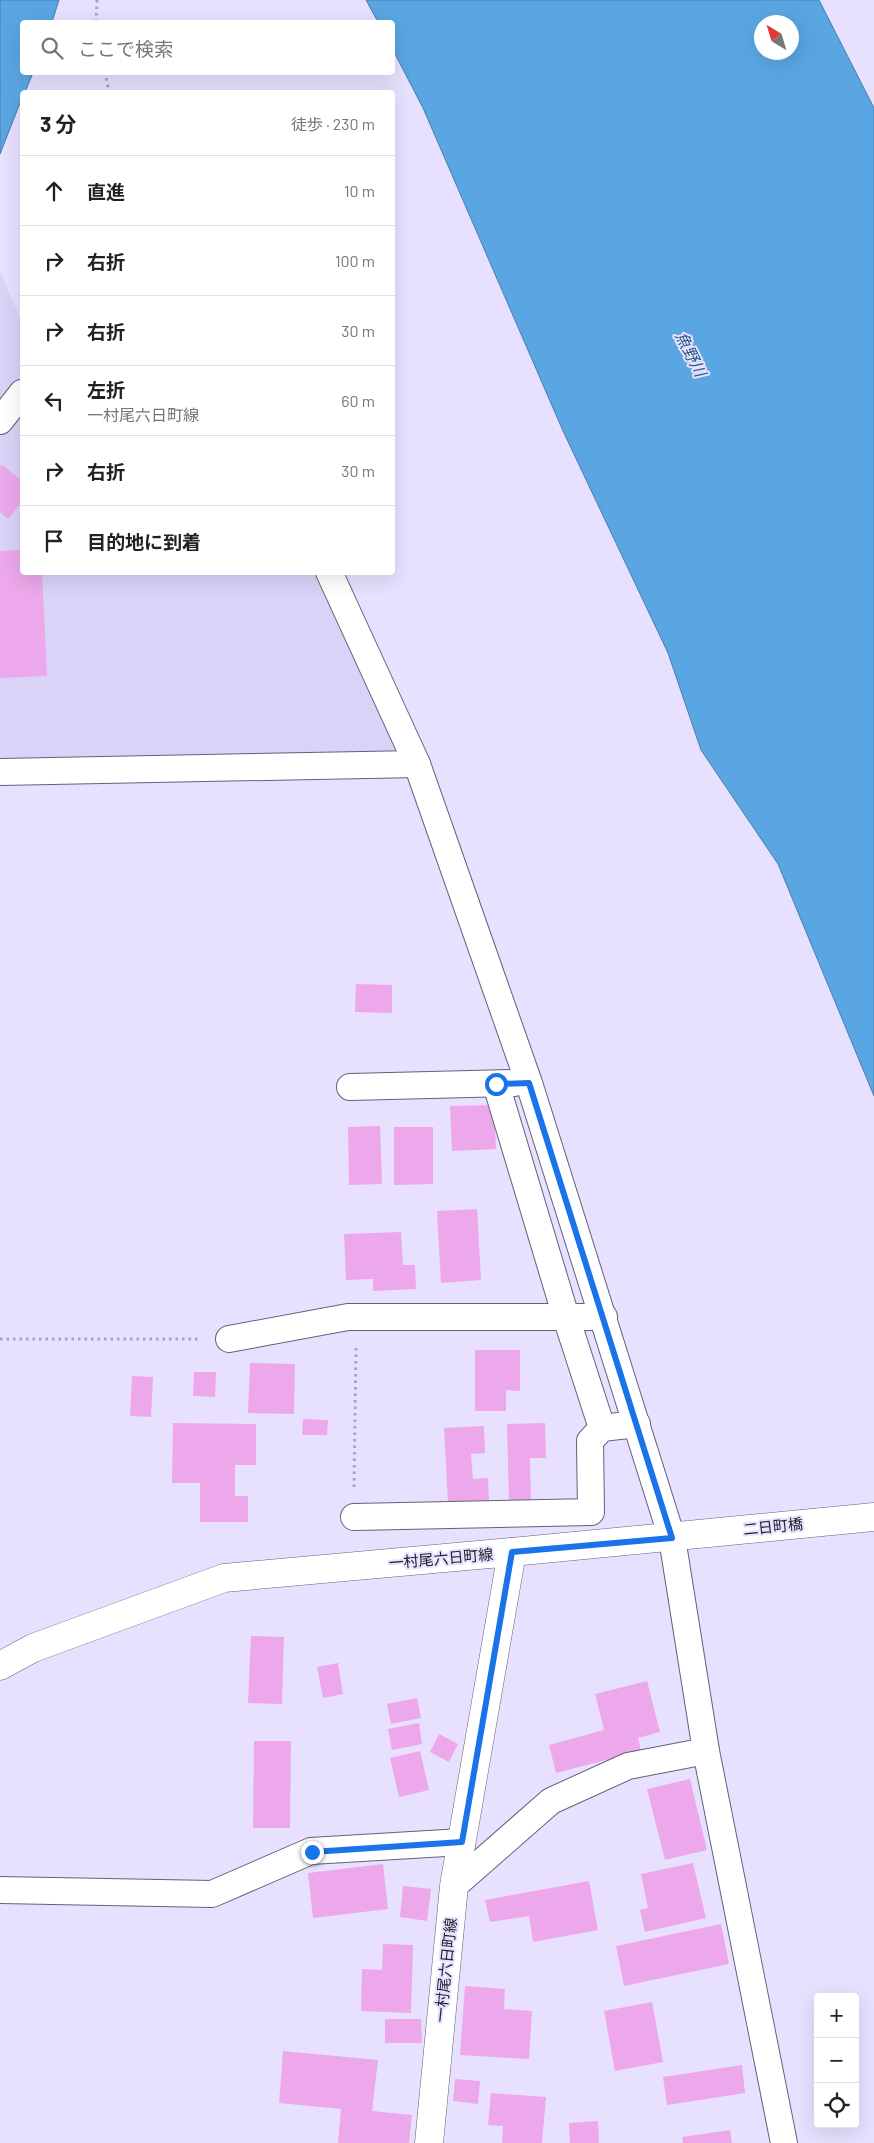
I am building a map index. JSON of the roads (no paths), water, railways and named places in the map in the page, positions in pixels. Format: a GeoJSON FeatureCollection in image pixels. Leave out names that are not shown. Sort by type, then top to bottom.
{"type":"FeatureCollection","features":[{"type":"Feature","properties":{"kind":"main road","name":"二日町橋"},"geometry":{"type":"LineString","coordinates":[[512,1552],[874,1517]]}},
{"type":"Feature","properties":{"kind":"main road","name":"一村尾六日町線"},"geometry":{"type":"LineString","coordinates":[[0,1666],[33,1648],[224,1578],[512,1552],[454,1886],[429,2143]]}},
{"type":"Feature","properties":{"kind":"street"},"geometry":{"type":"LineString","coordinates":[[0,420],[20,395]]}},
{"type":"Feature","properties":{"kind":"street"},"geometry":{"type":"LineString","coordinates":[[330,575],[417,764],[529,1083],[672,1538],[706,1751],[784,2143]]}},
{"type":"Feature","properties":{"kind":"street"},"geometry":{"type":"LineString","coordinates":[[0,772],[417,764]]}},
{"type":"Feature","properties":{"kind":"street"},"geometry":{"type":"LineString","coordinates":[[350,1087],[529,1083]]}},
{"type":"Feature","properties":{"kind":"street"},"geometry":{"type":"LineString","coordinates":[[496,1084],[566,1318],[602,1428]]}},
{"type":"Feature","properties":{"kind":"street"},"geometry":{"type":"LineString","coordinates":[[229,1339],[348,1317],[604,1317]]}},
{"type":"Feature","properties":{"kind":"street"},"geometry":{"type":"LineString","coordinates":[[354,1517],[591,1512],[590,1441],[602,1428],[637,1424]]}},
{"type":"Feature","properties":{"kind":"street"},"geometry":{"type":"LineString","coordinates":[[454,1886],[551,1801],[628,1766],[706,1751]]}},
{"type":"Feature","properties":{"kind":"street"},"geometry":{"type":"LineString","coordinates":[[0,1890],[212,1894],[312,1852],[462,1842]]}},
{"type":"Feature","properties":{"kind":"water"},"geometry":{"type":"Polygon","coordinates":[[[0,0],[59,0],[53,20],[20,20],[20,75],[32,75],[26,90],[20,90],[20,103],[0,154],[0,0]]]}},
{"type":"Feature","properties":{"kind":"water","name":"魚野川"},"geometry":{"type":"Polygon","coordinates":[[[366,0],[819,0],[874,108],[874,1096],[778,864],[701,750],[668,653],[563,431],[423,108],[395,54],[395,20],[377,20],[366,0]]]}}]}
